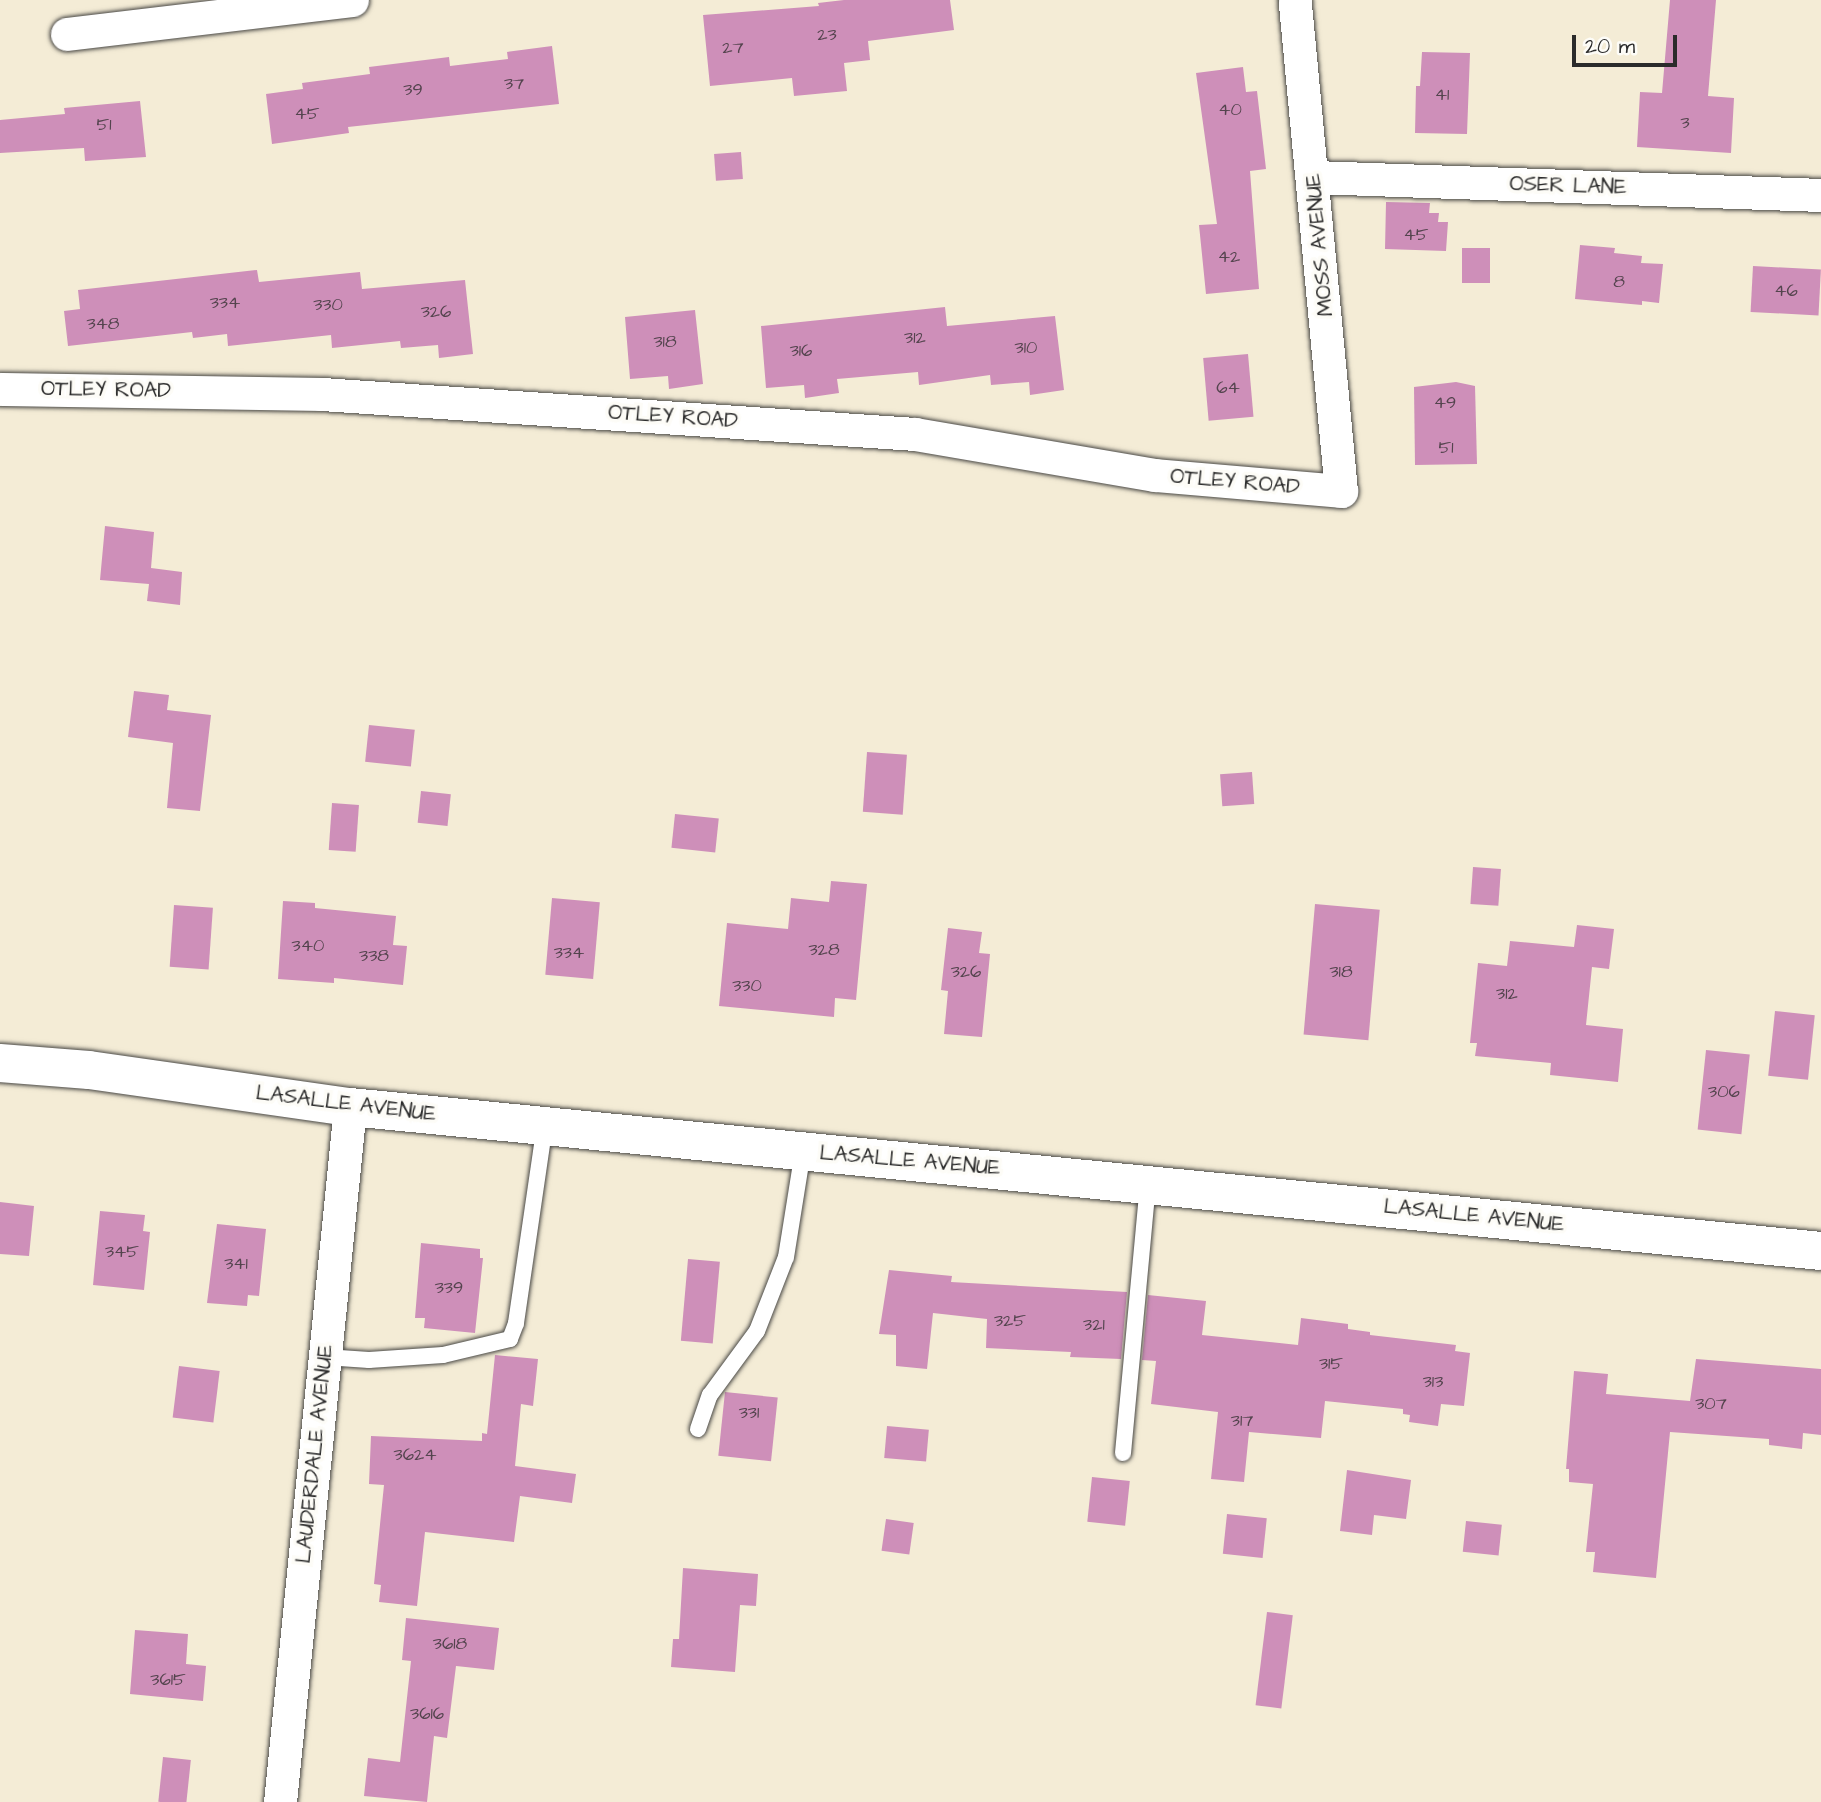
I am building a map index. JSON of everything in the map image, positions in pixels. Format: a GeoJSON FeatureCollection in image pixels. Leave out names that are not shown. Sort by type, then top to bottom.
{"type":"FeatureCollection","features":[{"type":"Feature","properties":{"kind":"main road","name":"LASALLE AVENUE"},"geometry":{"type":"LineString","coordinates":[[0,1063],[89,1070],[350,1107],[1149,1183],[1821,1251]]}},
{"type":"Feature","properties":{"kind":"street"},"geometry":{"type":"LineString","coordinates":[[67,34],[352,0]]}},
{"type":"Feature","properties":{"kind":"street","name":"MOSS AVENUE"},"geometry":{"type":"LineString","coordinates":[[1295,0],[1314,177],[1341,491]]}},
{"type":"Feature","properties":{"kind":"street","name":"OSER LANE"},"geometry":{"type":"LineString","coordinates":[[1314,177],[1821,195]]}},
{"type":"Feature","properties":{"kind":"street","name":"OTLEY ROAD"},"geometry":{"type":"LineString","coordinates":[[0,389],[322,394],[915,434],[1155,475],[1341,491]]}},
{"type":"Feature","properties":{"kind":"street","name":"LAUDERDALE AVENUE"},"geometry":{"type":"LineString","coordinates":[[280,1802],[350,1107]]}},
{"type":"Feature","properties":{"kind":"lane"},"geometry":{"type":"LineString","coordinates":[[325,1357],[369,1360],[443,1356],[510,1339],[516,1323],[545,1125]]}},
{"type":"Feature","properties":{"kind":"lane"},"geometry":{"type":"LineString","coordinates":[[698,1429],[710,1395],[757,1331],[786,1257],[803,1151]]}},
{"type":"Feature","properties":{"kind":"lane"},"geometry":{"type":"LineString","coordinates":[[1123,1453],[1149,1183]]}},
{"type":"Feature","properties":{"kind":"building"},"geometry":{"type":"Polygon","coordinates":[[[844,0],[950,0],[954,30],[868,41],[870,60],[844,63],[847,91],[794,96],[792,78],[710,86],[703,15],[819,6],[818,3],[844,0]]]}},
{"type":"Feature","properties":{"kind":"building"},"geometry":{"type":"Polygon","coordinates":[[[1670,0],[1716,0],[1708,96],[1734,98],[1731,153],[1637,147],[1640,92],[1662,93],[1670,0]]]}},
{"type":"Feature","properties":{"kind":"building"},"geometry":{"type":"Polygon","coordinates":[[[552,46],[559,104],[348,127],[349,133],[272,144],[266,94],[303,89],[302,83],[370,74],[369,67],[449,57],[450,66],[508,59],[507,52],[552,46]]]}},
{"type":"Feature","properties":{"kind":"building"},"geometry":{"type":"Polygon","coordinates":[[[1422,52],[1470,53],[1467,134],[1415,133],[1416,86],[1420,86],[1422,52]]]}},
{"type":"Feature","properties":{"kind":"building"},"geometry":{"type":"Polygon","coordinates":[[[1243,67],[1246,92],[1257,91],[1266,169],[1250,171],[1259,289],[1206,294],[1199,225],[1217,224],[1196,73],[1243,67]]]}},
{"type":"Feature","properties":{"kind":"building"},"geometry":{"type":"Polygon","coordinates":[[[140,101],[146,157],[85,161],[84,148],[0,153],[0,120],[65,114],[64,108],[140,101]]]}},
{"type":"Feature","properties":{"kind":"building"},"geometry":{"type":"Polygon","coordinates":[[[741,152],[743,179],[716,181],[714,154],[741,152]]]}},
{"type":"Feature","properties":{"kind":"building"},"geometry":{"type":"Polygon","coordinates":[[[1386,202],[1430,203],[1429,213],[1439,213],[1438,222],[1448,222],[1446,251],[1385,249],[1386,202]]]}},
{"type":"Feature","properties":{"kind":"building"},"geometry":{"type":"Polygon","coordinates":[[[1580,245],[1615,248],[1614,253],[1642,256],[1641,263],[1663,264],[1659,303],[1642,301],[1642,305],[1575,299],[1580,245]]]}},
{"type":"Feature","properties":{"kind":"building"},"geometry":{"type":"Polygon","coordinates":[[[1462,248],[1490,248],[1490,283],[1462,283],[1462,248]]]}},
{"type":"Feature","properties":{"kind":"building"},"geometry":{"type":"Polygon","coordinates":[[[1753,266],[1821,270],[1818,315],[1751,312],[1753,266]]]}},
{"type":"Feature","properties":{"kind":"building"},"geometry":{"type":"Polygon","coordinates":[[[257,270],[259,282],[360,272],[362,289],[465,280],[473,354],[439,358],[438,345],[401,348],[400,341],[332,348],[331,335],[228,346],[227,334],[193,338],[192,332],[68,346],[64,311],[80,309],[78,290],[257,270]]]}},
{"type":"Feature","properties":{"kind":"building"},"geometry":{"type":"Polygon","coordinates":[[[945,307],[947,326],[1055,316],[1064,390],[1030,395],[1029,382],[991,385],[990,375],[919,385],[918,372],[837,379],[839,393],[805,398],[804,385],[766,388],[761,326],[945,307]]]}},
{"type":"Feature","properties":{"kind":"building"},"geometry":{"type":"Polygon","coordinates":[[[695,310],[703,384],[669,389],[668,376],[630,379],[625,317],[695,310]]]}},
{"type":"Feature","properties":{"kind":"building"},"geometry":{"type":"Polygon","coordinates":[[[1248,354],[1253,417],[1209,421],[1203,358],[1248,354]]]}},
{"type":"Feature","properties":{"kind":"building"},"geometry":{"type":"Polygon","coordinates":[[[1456,382],[1475,386],[1477,464],[1415,465],[1414,387],[1456,382]]]}},
{"type":"Feature","properties":{"kind":"building"},"geometry":{"type":"Polygon","coordinates":[[[105,526],[154,532],[151,568],[182,572],[180,605],[147,601],[149,584],[100,580],[105,526]]]}},
{"type":"Feature","properties":{"kind":"building"},"geometry":{"type":"Polygon","coordinates":[[[134,691],[169,695],[167,710],[211,715],[200,811],[167,808],[173,743],[128,737],[134,691]]]}},
{"type":"Feature","properties":{"kind":"building"},"geometry":{"type":"Polygon","coordinates":[[[369,725],[415,730],[411,767],[365,762],[369,725]]]}},
{"type":"Feature","properties":{"kind":"building"},"geometry":{"type":"Polygon","coordinates":[[[867,752],[907,755],[903,815],[863,812],[867,752]]]}},
{"type":"Feature","properties":{"kind":"building"},"geometry":{"type":"Polygon","coordinates":[[[1252,772],[1254,804],[1222,806],[1220,774],[1252,772]]]}},
{"type":"Feature","properties":{"kind":"building"},"geometry":{"type":"Polygon","coordinates":[[[421,791],[451,794],[447,826],[418,823],[421,791]]]}},
{"type":"Feature","properties":{"kind":"building"},"geometry":{"type":"Polygon","coordinates":[[[332,803],[359,805],[356,852],[329,850],[332,803]]]}},
{"type":"Feature","properties":{"kind":"building"},"geometry":{"type":"Polygon","coordinates":[[[675,814],[719,819],[715,852],[671,848],[675,814]]]}},
{"type":"Feature","properties":{"kind":"building"},"geometry":{"type":"Polygon","coordinates":[[[1473,867],[1501,869],[1498,906],[1470,904],[1473,867]]]}},
{"type":"Feature","properties":{"kind":"building"},"geometry":{"type":"Polygon","coordinates":[[[831,881],[867,884],[856,1000],[835,998],[834,1017],[719,1006],[727,923],[788,929],[791,898],[829,902],[831,881]]]}},
{"type":"Feature","properties":{"kind":"building"},"geometry":{"type":"Polygon","coordinates":[[[552,898],[600,902],[593,979],[545,975],[552,898]]]}},
{"type":"Feature","properties":{"kind":"building"},"geometry":{"type":"Polygon","coordinates":[[[283,901],[315,903],[315,908],[396,916],[393,945],[407,946],[403,985],[334,978],[334,983],[278,979],[283,901]]]}},
{"type":"Feature","properties":{"kind":"building"},"geometry":{"type":"Polygon","coordinates":[[[1315,904],[1380,910],[1368,1040],[1304,1035],[1315,904]]]}},
{"type":"Feature","properties":{"kind":"building"},"geometry":{"type":"Polygon","coordinates":[[[174,905],[213,908],[209,970],[170,967],[174,905]]]}},
{"type":"Feature","properties":{"kind":"building"},"geometry":{"type":"Polygon","coordinates":[[[1577,925],[1614,929],[1609,969],[1592,967],[1586,1025],[1623,1029],[1618,1082],[1550,1075],[1551,1063],[1475,1056],[1477,1043],[1470,1043],[1478,963],[1507,966],[1510,941],[1574,947],[1577,925]]]}},
{"type":"Feature","properties":{"kind":"building"},"geometry":{"type":"Polygon","coordinates":[[[948,928],[982,932],[979,953],[990,954],[982,1037],[944,1034],[948,991],[941,990],[948,928]]]}},
{"type":"Feature","properties":{"kind":"building"},"geometry":{"type":"Polygon","coordinates":[[[1775,1011],[1815,1015],[1808,1080],[1768,1076],[1775,1011]]]}},
{"type":"Feature","properties":{"kind":"building"},"geometry":{"type":"Polygon","coordinates":[[[1706,1050],[1750,1055],[1741,1134],[1698,1130],[1706,1050]]]}},
{"type":"Feature","properties":{"kind":"building"},"geometry":{"type":"Polygon","coordinates":[[[0,1202],[34,1206],[29,1256],[0,1254],[0,1202]]]}},
{"type":"Feature","properties":{"kind":"building"},"geometry":{"type":"Polygon","coordinates":[[[100,1211],[145,1215],[143,1231],[150,1232],[144,1290],[93,1285],[100,1211]]]}},
{"type":"Feature","properties":{"kind":"building"},"geometry":{"type":"Polygon","coordinates":[[[217,1224],[266,1229],[259,1296],[248,1295],[247,1306],[207,1303],[217,1224]]]}},
{"type":"Feature","properties":{"kind":"building"},"geometry":{"type":"Polygon","coordinates":[[[421,1243],[480,1249],[480,1258],[483,1258],[475,1333],[424,1328],[425,1318],[415,1318],[421,1243]]]}},
{"type":"Feature","properties":{"kind":"building"},"geometry":{"type":"Polygon","coordinates":[[[688,1259],[720,1262],[713,1343],[681,1341],[688,1259]]]}},
{"type":"Feature","properties":{"kind":"building"},"geometry":{"type":"Polygon","coordinates":[[[889,1270],[952,1276],[951,1282],[1127,1292],[1121,1359],[1070,1357],[1071,1352],[986,1348],[987,1319],[933,1313],[927,1369],[896,1366],[896,1335],[879,1334],[889,1270]]]}},
{"type":"Feature","properties":{"kind":"building"},"geometry":{"type":"Polygon","coordinates":[[[1148,1295],[1206,1301],[1202,1335],[1298,1345],[1301,1318],[1348,1324],[1348,1329],[1370,1332],[1370,1335],[1456,1345],[1455,1351],[1470,1353],[1464,1406],[1441,1404],[1438,1426],[1409,1422],[1410,1415],[1403,1414],[1403,1409],[1325,1401],[1321,1438],[1249,1432],[1244,1482],[1211,1479],[1218,1412],[1151,1404],[1156,1361],[1142,1360],[1148,1295]]]}},
{"type":"Feature","properties":{"kind":"building"},"geometry":{"type":"Polygon","coordinates":[[[495,1355],[538,1359],[533,1406],[521,1404],[515,1466],[576,1474],[572,1503],[520,1496],[514,1542],[425,1532],[417,1606],[379,1602],[381,1585],[374,1584],[384,1485],[369,1484],[371,1436],[482,1441],[482,1433],[487,1434],[495,1355]]]}},
{"type":"Feature","properties":{"kind":"building"},"geometry":{"type":"Polygon","coordinates":[[[1696,1359],[1821,1369],[1821,1435],[1803,1433],[1802,1449],[1769,1445],[1769,1439],[1670,1432],[1656,1578],[1593,1572],[1595,1552],[1586,1552],[1593,1484],[1569,1482],[1569,1469],[1566,1469],[1574,1371],[1608,1374],[1606,1394],[1690,1401],[1696,1359]]]}},
{"type":"Feature","properties":{"kind":"building"},"geometry":{"type":"Polygon","coordinates":[[[179,1366],[220,1371],[213,1423],[173,1418],[179,1366]]]}},
{"type":"Feature","properties":{"kind":"building"},"geometry":{"type":"Polygon","coordinates":[[[725,1392],[778,1398],[771,1461],[718,1456],[725,1392]]]}},
{"type":"Feature","properties":{"kind":"building"},"geometry":{"type":"Polygon","coordinates":[[[887,1426],[929,1430],[926,1462],[884,1458],[887,1426]]]}},
{"type":"Feature","properties":{"kind":"building"},"geometry":{"type":"Polygon","coordinates":[[[1347,1470],[1411,1480],[1406,1519],[1374,1515],[1372,1535],[1340,1531],[1347,1470]]]}},
{"type":"Feature","properties":{"kind":"building"},"geometry":{"type":"Polygon","coordinates":[[[1092,1477],[1130,1481],[1125,1526],[1087,1522],[1092,1477]]]}},
{"type":"Feature","properties":{"kind":"building"},"geometry":{"type":"Polygon","coordinates":[[[1227,1514],[1267,1518],[1263,1558],[1223,1554],[1227,1514]]]}},
{"type":"Feature","properties":{"kind":"building"},"geometry":{"type":"Polygon","coordinates":[[[886,1519],[914,1523],[909,1555],[882,1551],[886,1519]]]}},
{"type":"Feature","properties":{"kind":"building"},"geometry":{"type":"Polygon","coordinates":[[[1466,1521],[1502,1525],[1499,1556],[1463,1552],[1466,1521]]]}},
{"type":"Feature","properties":{"kind":"building"},"geometry":{"type":"Polygon","coordinates":[[[683,1568],[758,1574],[756,1606],[740,1605],[735,1672],[671,1667],[673,1639],[679,1639],[683,1568]]]}},
{"type":"Feature","properties":{"kind":"building"},"geometry":{"type":"Polygon","coordinates":[[[1267,1612],[1293,1615],[1281,1708],[1256,1705],[1267,1612]]]}},
{"type":"Feature","properties":{"kind":"building"},"geometry":{"type":"Polygon","coordinates":[[[406,1618],[499,1628],[494,1670],[456,1666],[447,1738],[434,1736],[427,1802],[364,1796],[368,1758],[400,1762],[411,1661],[402,1660],[406,1618]]]}},
{"type":"Feature","properties":{"kind":"building"},"geometry":{"type":"Polygon","coordinates":[[[135,1630],[188,1634],[186,1664],[206,1666],[203,1701],[130,1694],[135,1630]]]}},
{"type":"Feature","properties":{"kind":"building"},"geometry":{"type":"Polygon","coordinates":[[[163,1757],[191,1760],[186,1802],[158,1802],[163,1757]]]}}]}
